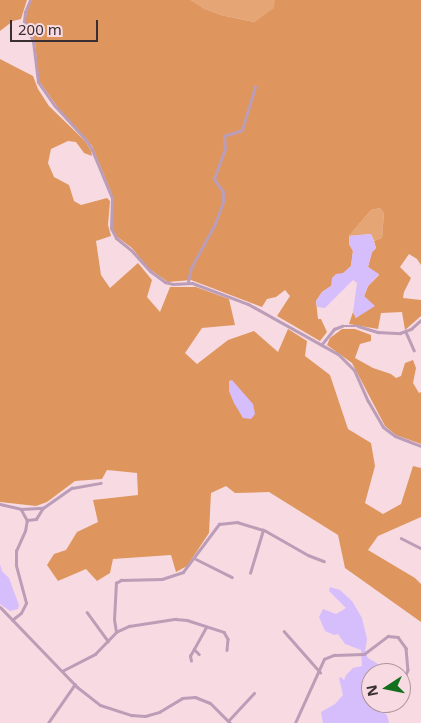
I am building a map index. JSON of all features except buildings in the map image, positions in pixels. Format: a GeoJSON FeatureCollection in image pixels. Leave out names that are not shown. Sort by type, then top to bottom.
{"type":"FeatureCollection","features":[{"type":"Feature","properties":{"kind":"street"},"geometry":{"type":"LineString","coordinates":[[30,0],[25,12],[24,21],[33,41],[38,82],[54,106],[86,140],[92,150],[112,198],[110,224],[114,236],[131,250],[142,264],[165,282],[173,284],[188,282],[261,310],[344,357],[352,366],[373,410],[386,430],[421,446]]}},
{"type":"Feature","properties":{"kind":"street"},"geometry":{"type":"LineString","coordinates":[[188,282],[191,268],[215,224],[223,202],[222,192],[214,179],[225,149],[224,136],[242,130],[255,88]]}},
{"type":"Feature","properties":{"kind":"street"},"geometry":{"type":"LineString","coordinates":[[322,344],[334,329],[342,326],[358,326],[390,333],[406,332],[421,320]]}},
{"type":"Feature","properties":{"kind":"street"},"geometry":{"type":"LineString","coordinates":[[406,332],[414,350]]}},
{"type":"Feature","properties":{"kind":"street"},"geometry":{"type":"LineString","coordinates":[[27,520],[36,519],[43,508],[72,488],[101,483]]}},
{"type":"Feature","properties":{"kind":"street"},"geometry":{"type":"LineString","coordinates":[[0,504],[21,509],[43,508]]}},
{"type":"Feature","properties":{"kind":"street"},"geometry":{"type":"LineString","coordinates":[[12,620],[21,612],[26,603],[16,565],[16,551],[25,531],[27,520],[21,509]]}},
{"type":"Feature","properties":{"kind":"street"},"geometry":{"type":"LineString","coordinates":[[116,632],[114,620],[116,583],[121,580],[170,577],[187,569],[199,549],[219,524],[237,522],[263,530],[324,561]]}},
{"type":"Feature","properties":{"kind":"street"},"geometry":{"type":"LineString","coordinates":[[250,573],[263,530]]}},
{"type":"Feature","properties":{"kind":"street"},"geometry":{"type":"LineString","coordinates":[[402,538],[421,548]]}},
{"type":"Feature","properties":{"kind":"street"},"geometry":{"type":"LineString","coordinates":[[195,558],[226,572],[232,577]]}},
{"type":"Feature","properties":{"kind":"street"},"geometry":{"type":"LineString","coordinates":[[0,607],[62,672],[100,705],[131,715],[146,716],[156,713],[179,699],[193,696],[207,701],[229,722],[254,693]]}},
{"type":"Feature","properties":{"kind":"street"},"geometry":{"type":"LineString","coordinates":[[87,612],[108,642]]}},
{"type":"Feature","properties":{"kind":"street"},"geometry":{"type":"LineString","coordinates":[[62,672],[95,654],[116,632],[128,626],[187,620],[224,632],[228,639],[227,650]]}},
{"type":"Feature","properties":{"kind":"street"},"geometry":{"type":"LineString","coordinates":[[191,661],[190,656],[206,627]]}},
{"type":"Feature","properties":{"kind":"street"},"geometry":{"type":"LineString","coordinates":[[284,631],[320,672]]}},
{"type":"Feature","properties":{"kind":"street"},"geometry":{"type":"LineString","coordinates":[[295,723],[320,672],[322,663],[328,657],[367,653],[387,636],[395,636],[404,642],[408,654],[408,663]]}},
{"type":"Feature","properties":{"kind":"street"},"geometry":{"type":"LineString","coordinates":[[194,649],[199,654]]}},
{"type":"Feature","properties":{"kind":"street"},"geometry":{"type":"LineString","coordinates":[[48,723],[75,684]]}},
{"type":"Feature","properties":{"kind":"shaded area"},"geometry":{"type":"Polygon","coordinates":[[[0,0],[27,0],[21,19],[13,21],[0,31],[0,0]]]}},
{"type":"Feature","properties":{"kind":"shaded area"},"geometry":{"type":"Polygon","coordinates":[[[32,0],[191,0],[205,9],[221,15],[254,22],[274,8],[275,0],[421,0],[421,265],[417,259],[409,254],[400,267],[411,278],[403,298],[421,300],[421,316],[405,330],[402,312],[381,313],[378,329],[349,324],[353,312],[356,318],[368,286],[379,275],[368,267],[372,252],[376,248],[374,241],[382,238],[384,213],[380,208],[371,210],[349,236],[349,244],[353,251],[351,266],[331,286],[322,292],[316,301],[318,319],[321,319],[327,332],[320,341],[277,316],[290,296],[285,290],[276,297],[267,299],[262,307],[191,280],[168,282],[148,268],[132,248],[116,236],[112,229],[112,194],[92,146],[59,109],[39,81],[35,42],[25,22],[28,7],[32,0]]]}},
{"type":"Feature","properties":{"kind":"shaded area"},"geometry":{"type":"Polygon","coordinates":[[[191,0],[275,0],[275,8],[254,22],[221,15],[205,9],[191,0]]]}},
{"type":"Feature","properties":{"kind":"shaded area"},"geometry":{"type":"Polygon","coordinates":[[[0,59],[33,76],[38,89],[49,106],[85,141],[91,151],[92,156],[84,153],[76,142],[68,141],[51,149],[48,163],[54,177],[69,185],[74,201],[81,205],[107,198],[110,201],[108,225],[111,236],[96,241],[101,275],[110,288],[138,263],[152,280],[147,297],[160,312],[170,287],[196,287],[229,299],[235,325],[202,328],[185,353],[197,364],[228,340],[254,331],[278,352],[288,329],[307,341],[305,356],[330,375],[348,429],[371,443],[375,466],[365,503],[383,514],[401,504],[413,466],[421,468],[421,517],[378,536],[368,550],[415,578],[421,584],[421,622],[345,568],[338,535],[269,492],[235,493],[226,486],[211,493],[209,533],[187,566],[176,572],[171,555],[113,559],[110,573],[97,581],[86,569],[58,581],[47,565],[54,554],[66,550],[77,532],[98,522],[93,500],[138,495],[137,473],[107,470],[102,479],[75,481],[47,502],[36,506],[0,502],[0,59]]]}},
{"type":"Feature","properties":{"kind":"shaded area"},"geometry":{"type":"Polygon","coordinates":[[[380,208],[384,213],[382,238],[374,241],[371,234],[349,236],[371,210],[380,208]]]}},
{"type":"Feature","properties":{"kind":"shaded area"},"geometry":{"type":"Polygon","coordinates":[[[371,234],[376,248],[372,252],[368,267],[379,274],[368,286],[364,296],[375,306],[356,318],[353,312],[357,283],[353,280],[325,308],[317,307],[316,301],[322,292],[331,286],[332,278],[336,274],[343,273],[351,266],[353,251],[349,244],[349,236],[371,234]]]}},
{"type":"Feature","properties":{"kind":"shaded area"},"geometry":{"type":"Polygon","coordinates":[[[342,329],[355,329],[371,335],[371,341],[360,344],[355,358],[373,368],[391,374],[396,378],[401,376],[405,363],[413,360],[416,368],[413,383],[419,393],[421,392],[421,444],[396,435],[385,426],[352,363],[327,345],[330,338],[342,329]]]}},
{"type":"Feature","properties":{"kind":"shaded area"},"geometry":{"type":"Polygon","coordinates":[[[232,380],[253,404],[255,414],[251,419],[243,418],[234,403],[229,391],[229,381],[232,380]]]}},
{"type":"Feature","properties":{"kind":"shaded area"},"geometry":{"type":"Polygon","coordinates":[[[0,564],[2,571],[9,578],[19,605],[18,609],[10,611],[0,604],[0,564]]]}},
{"type":"Feature","properties":{"kind":"shaded area"},"geometry":{"type":"Polygon","coordinates":[[[330,587],[340,590],[352,601],[362,618],[367,639],[365,652],[368,658],[376,663],[362,663],[361,650],[345,644],[338,634],[334,635],[325,631],[319,617],[323,609],[336,614],[346,608],[329,591],[330,587]]]}},
{"type":"Feature","properties":{"kind":"shaded area"},"geometry":{"type":"Polygon","coordinates":[[[361,666],[361,713],[384,713],[387,715],[389,723],[323,723],[321,712],[335,704],[343,695],[339,678],[341,677],[344,680],[353,668],[361,666]]]}}]}
